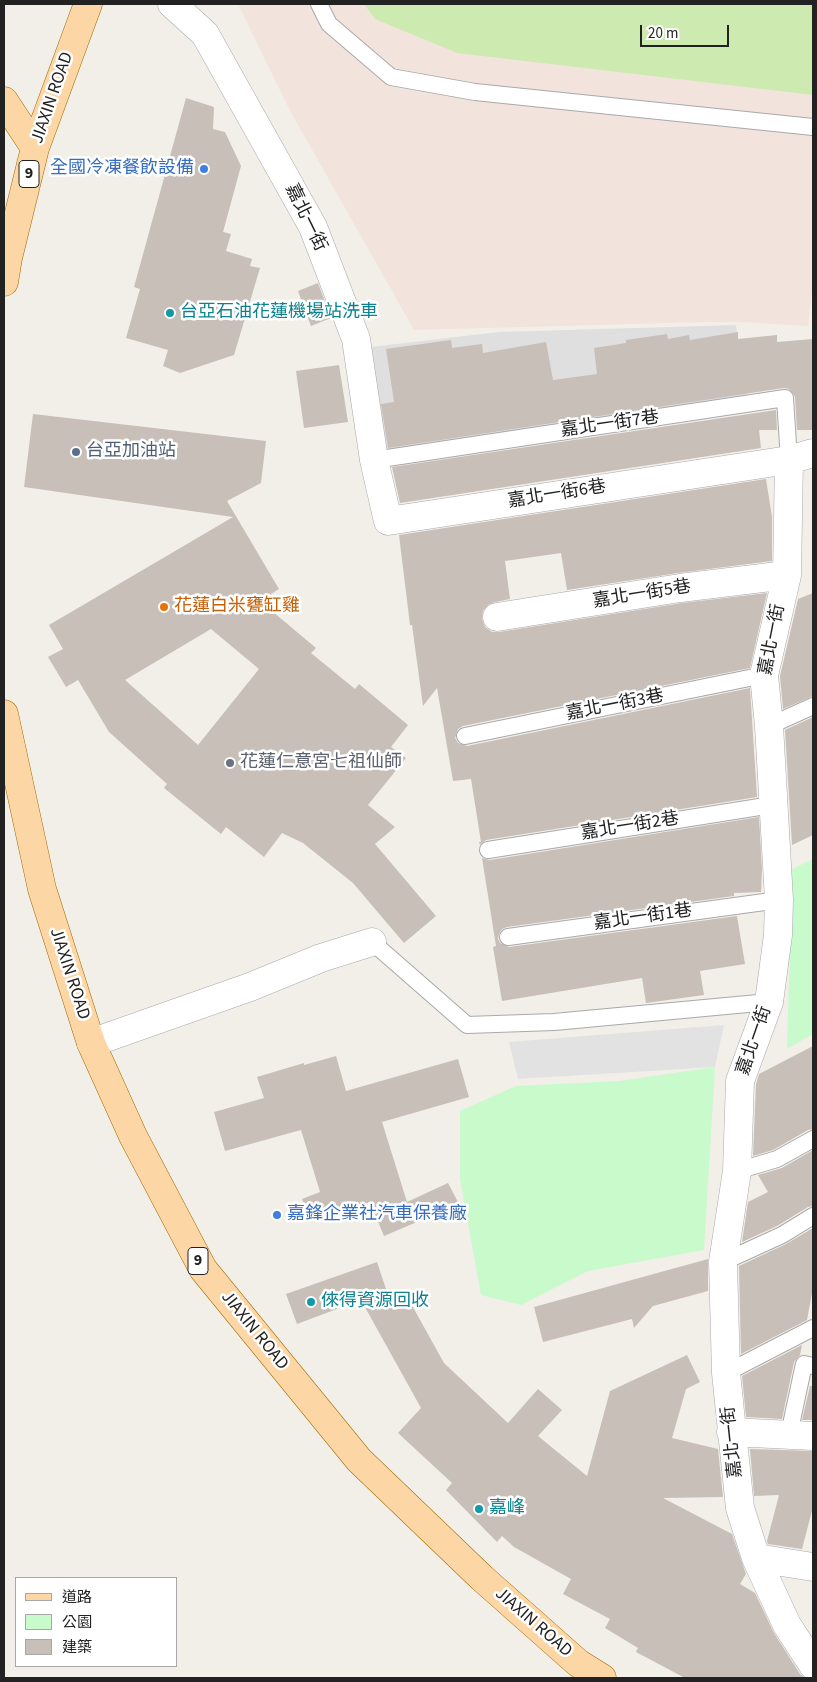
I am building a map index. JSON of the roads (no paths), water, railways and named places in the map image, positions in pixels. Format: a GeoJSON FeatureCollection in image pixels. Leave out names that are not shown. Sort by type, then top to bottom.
{"type":"FeatureCollection","features":[{"type":"Feature","properties":{"kind":"main road","name":"JIAXIN ROAD"},"geometry":{"type":"LineString","coordinates":[[4,282],[8,258],[35,148],[88,4]]}},
{"type":"Feature","properties":{"kind":"main road"},"geometry":{"type":"LineString","coordinates":[[4,101],[35,148]]}},
{"type":"Feature","properties":{"kind":"main road","name":"JIAXIN ROAD"},"geometry":{"type":"LineString","coordinates":[[4,714],[42,889],[91,1043],[133,1136],[203,1269],[359,1460],[482,1578],[578,1663],[602,1678]]}},
{"type":"Feature","properties":{"kind":"street","name":"嘉北一街"},"geometry":{"type":"LineString","coordinates":[[172,4],[206,34],[313,227],[356,339],[374,460]]}},
{"type":"Feature","properties":{"kind":"street","name":"嘉北一街"},"geometry":{"type":"LineString","coordinates":[[801,457],[786,575],[764,675],[769,726],[772,805],[779,900],[778,935],[768,1002],[740,1081],[738,1171],[723,1262],[726,1373],[740,1508],[756,1558],[787,1625],[813,1666]]}},
{"type":"Feature","properties":{"kind":"street","name":"嘉北一街6巷"},"geometry":{"type":"LineString","coordinates":[[374,460],[388,521],[801,457]]}},
{"type":"Feature","properties":{"kind":"street","name":"嘉北一街5巷"},"geometry":{"type":"LineString","coordinates":[[497,617],[680,588],[786,575]]}},
{"type":"Feature","properties":{"kind":"street"},"geometry":{"type":"LineString","coordinates":[[91,1043],[250,987],[321,958],[372,942]]}},
{"type":"Feature","properties":{"kind":"street"},"geometry":{"type":"LineString","coordinates":[[731,1432],[813,1436]]}},
{"type":"Feature","properties":{"kind":"street"},"geometry":{"type":"LineString","coordinates":[[756,1558],[813,1567]]}},
{"type":"Feature","properties":{"kind":"lane"},"geometry":{"type":"LineString","coordinates":[[319,4],[329,24],[391,77],[475,92],[813,127]]}},
{"type":"Feature","properties":{"kind":"lane","name":"嘉北一街7巷"},"geometry":{"type":"LineString","coordinates":[[374,460],[785,398],[801,457]]}},
{"type":"Feature","properties":{"kind":"lane","name":"嘉北一街3巷"},"geometry":{"type":"LineString","coordinates":[[465,736],[764,675]]}},
{"type":"Feature","properties":{"kind":"lane"},"geometry":{"type":"LineString","coordinates":[[769,726],[813,706]]}},
{"type":"Feature","properties":{"kind":"lane","name":"嘉北一街2巷"},"geometry":{"type":"LineString","coordinates":[[488,850],[772,805]]}},
{"type":"Feature","properties":{"kind":"lane","name":"嘉北一街1巷"},"geometry":{"type":"LineString","coordinates":[[508,937],[779,900]]}},
{"type":"Feature","properties":{"kind":"lane"},"geometry":{"type":"LineString","coordinates":[[372,942],[467,1025],[554,1022],[768,1002]]}},
{"type":"Feature","properties":{"kind":"lane"},"geometry":{"type":"LineString","coordinates":[[738,1171],[776,1159],[813,1139]]}},
{"type":"Feature","properties":{"kind":"lane"},"geometry":{"type":"LineString","coordinates":[[723,1262],[782,1235],[813,1216]]}},
{"type":"Feature","properties":{"kind":"lane"},"geometry":{"type":"LineString","coordinates":[[726,1373],[813,1328]]}},
{"type":"Feature","properties":{"kind":"lane"},"geometry":{"type":"LineString","coordinates":[[731,1432],[789,1434],[804,1364],[813,1366]]}},
{"type":"Feature","properties":{"kind":"place","name":"全國冷凍餐飲設備"},"geometry":{"type":"Point","coordinates":[204,169]}},
{"type":"Feature","properties":{"kind":"place","name":"台亞石油花蓮機場站洗車"},"geometry":{"type":"Point","coordinates":[170,313]}},
{"type":"Feature","properties":{"kind":"place","name":"台亞加油站"},"geometry":{"type":"Point","coordinates":[76,452]}},
{"type":"Feature","properties":{"kind":"place","name":"花蓮白米甕缸雞"},"geometry":{"type":"Point","coordinates":[164,607]}},
{"type":"Feature","properties":{"kind":"place","name":"花蓮仁意宮七祖仙師"},"geometry":{"type":"Point","coordinates":[230,763]}},
{"type":"Feature","properties":{"kind":"place","name":"嘉鋒企業社汽車保養廠"},"geometry":{"type":"Point","coordinates":[277,1215]}},
{"type":"Feature","properties":{"kind":"place","name":"倈得資源回收"},"geometry":{"type":"Point","coordinates":[311,1302]}},
{"type":"Feature","properties":{"kind":"place","name":"嘉峰"},"geometry":{"type":"Point","coordinates":[479,1509]}}]}
